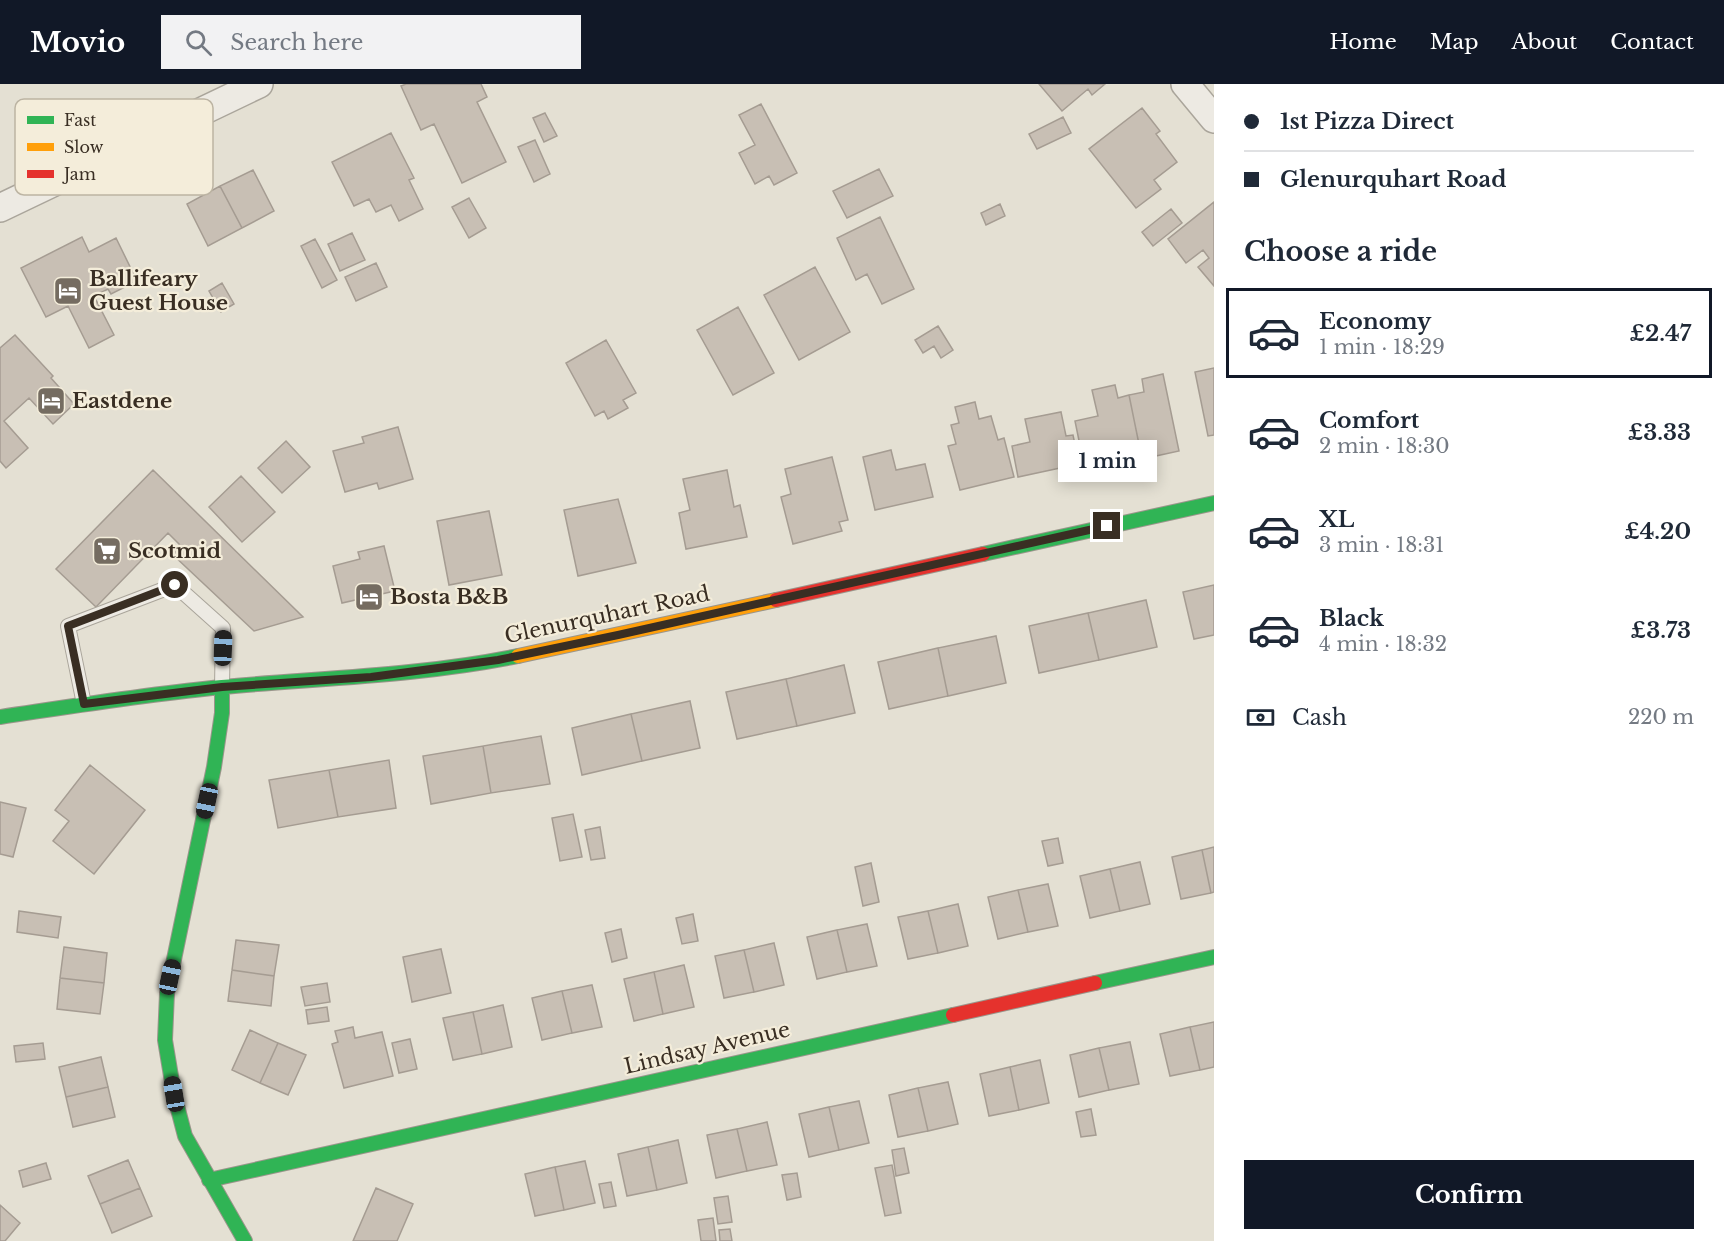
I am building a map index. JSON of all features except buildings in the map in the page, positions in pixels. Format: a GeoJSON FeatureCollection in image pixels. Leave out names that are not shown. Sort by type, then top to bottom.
{"type":"FeatureCollection","features":[{"type":"Feature","properties":{"kind":"main road","name":"Glenurquhart Road"},"geometry":{"type":"LineString","coordinates":[[0,717],[222,687],[371,677],[498,660],[1214,503]]}},
{"type":"Feature","properties":{"kind":"main road"},"geometry":{"type":"LineString","coordinates":[[222,687],[222,713],[214,767],[167,993],[165,1040],[174,1094],[185,1136],[245,1241]]}},
{"type":"Feature","properties":{"kind":"main road","name":"Lindsay Avenue"},"geometry":{"type":"LineString","coordinates":[[209,1180],[1214,957]]}},
{"type":"Feature","properties":{"kind":"street"},"geometry":{"type":"LineString","coordinates":[[213,106],[259,84]]}},
{"type":"Feature","properties":{"kind":"street"},"geometry":{"type":"LineString","coordinates":[[1185,84],[1214,119]]}},
{"type":"Feature","properties":{"kind":"street"},"geometry":{"type":"LineString","coordinates":[[0,208],[27,195]]}},
{"type":"Feature","properties":{"kind":"lane"},"geometry":{"type":"LineString","coordinates":[[84,704],[68,626],[175,585],[223,628],[222,687]]}},
{"type":"Feature","properties":{"kind":"traffic: fast"},"geometry":{"type":"LineString","coordinates":[[983,554],[1214,503]]}},
{"type":"Feature","properties":{"kind":"traffic: fast"},"geometry":{"type":"LineString","coordinates":[[0,717],[166,693],[407,672],[518,656]]}},
{"type":"Feature","properties":{"kind":"traffic: fast"},"geometry":{"type":"LineString","coordinates":[[222,687],[222,713],[214,767],[167,993],[165,1040],[174,1094],[185,1136],[245,1241]]}},
{"type":"Feature","properties":{"kind":"traffic: fast"},"geometry":{"type":"LineString","coordinates":[[1095,983],[1214,957]]}},
{"type":"Feature","properties":{"kind":"traffic: fast"},"geometry":{"type":"LineString","coordinates":[[209,1180],[953,1015]]}},
{"type":"Feature","properties":{"kind":"traffic: slow"},"geometry":{"type":"LineString","coordinates":[[518,656],[776,600]]}},
{"type":"Feature","properties":{"kind":"traffic: jam"},"geometry":{"type":"LineString","coordinates":[[776,600],[983,554]]}},
{"type":"Feature","properties":{"kind":"traffic: jam"},"geometry":{"type":"LineString","coordinates":[[953,1015],[1095,983]]}},
{"type":"Feature","properties":{"kind":"place","name":"Ballifeary Guest House"},"geometry":{"type":"Point","coordinates":[68,291]}},
{"type":"Feature","properties":{"kind":"place","name":"Eastdene"},"geometry":{"type":"Point","coordinates":[51,401]}},
{"type":"Feature","properties":{"kind":"place","name":"Scotmid"},"geometry":{"type":"Point","coordinates":[107,551]}},
{"type":"Feature","properties":{"kind":"place","name":"Bosta B&B"},"geometry":{"type":"Point","coordinates":[369,597]}},
{"type":"Feature","properties":{"kind":"route"},"geometry":{"type":"LineString","coordinates":[[175,585],[68,626],[84,704],[222,687],[371,677],[498,660],[1107,526]]}}]}
